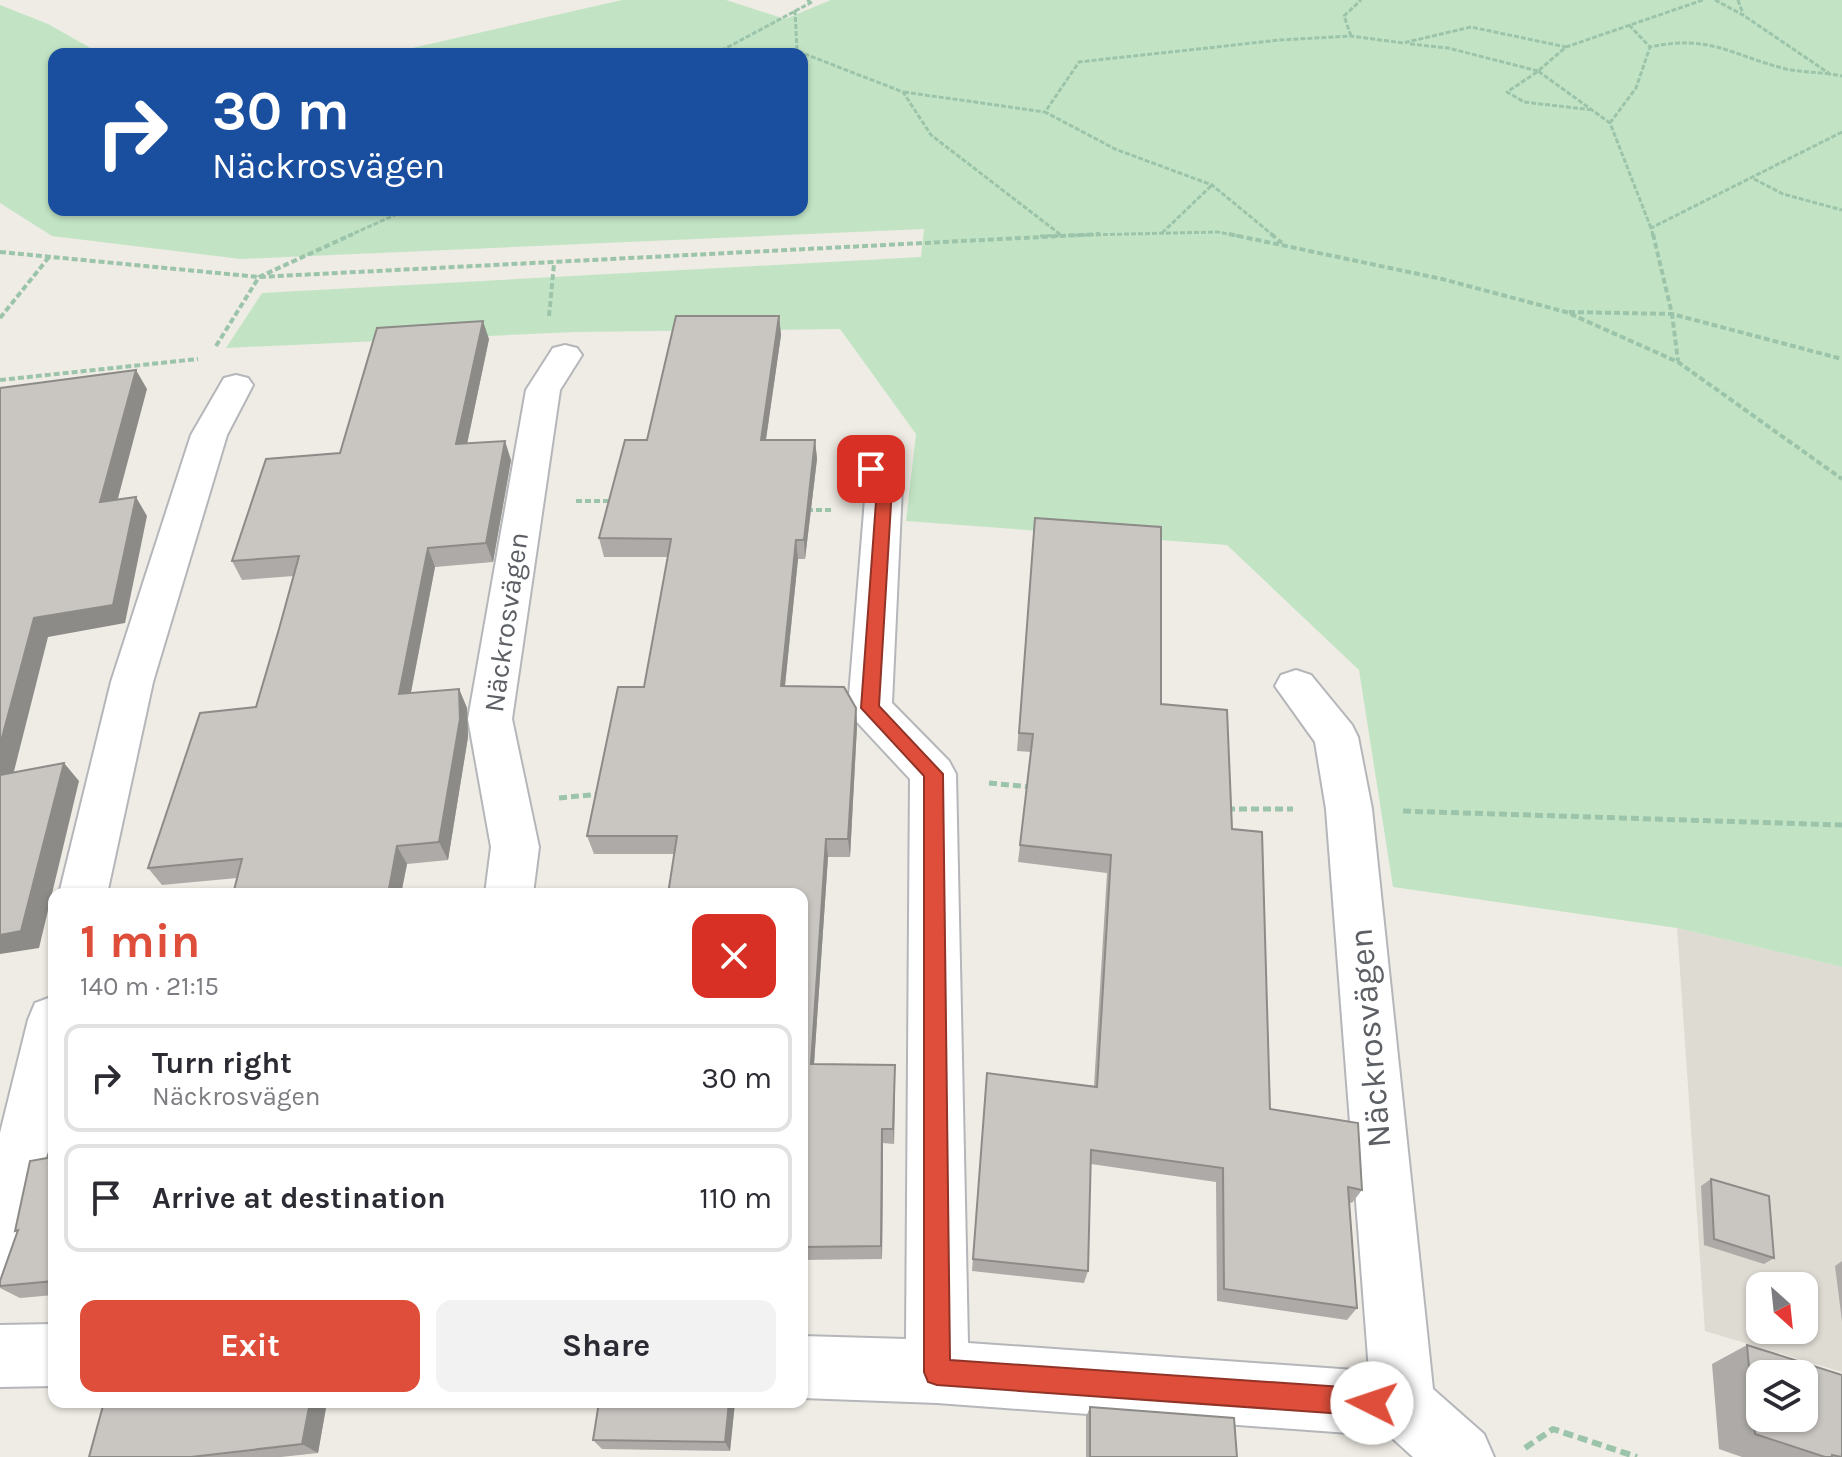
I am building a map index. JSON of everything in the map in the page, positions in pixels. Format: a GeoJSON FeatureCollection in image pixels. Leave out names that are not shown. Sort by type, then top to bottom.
{"type":"FeatureCollection","features":[{"type":"Feature","properties":{"kind":"street","name":"Näckrosvägen"},"geometry":{"type":"LineString","coordinates":[[510,888],[515,847],[490,719],[543,390],[565,355]]}},
{"type":"Feature","properties":{"kind":"street"},"geometry":{"type":"LineString","coordinates":[[84,888],[132,682],[209,435],[236,385]]}},
{"type":"Feature","properties":{"kind":"street"},"geometry":{"type":"LineString","coordinates":[[859,450],[884,487],[870,708],[933,774],[937,1372]]}},
{"type":"Feature","properties":{"kind":"street","name":"Näckrosvägen"},"geometry":{"type":"LineString","coordinates":[[1296,686],[1336,737],[1349,809],[1403,1405]]}},
{"type":"Feature","properties":{"kind":"street"},"geometry":{"type":"LineString","coordinates":[[0,1254],[48,1046]]}},
{"type":"Feature","properties":{"kind":"street"},"geometry":{"type":"LineString","coordinates":[[0,1356],[48,1355]]}},
{"type":"Feature","properties":{"kind":"street"},"geometry":{"type":"LineString","coordinates":[[808,1367],[937,1372],[1403,1405],[1461,1457]]}},
{"type":"Feature","properties":{"kind":"path"},"geometry":{"type":"LineString","coordinates":[[725,48],[812,2],[807,0]]}},
{"type":"Feature","properties":{"kind":"path"},"geometry":{"type":"LineString","coordinates":[[1351,36],[1344,16],[1361,0]]}},
{"type":"Feature","properties":{"kind":"path"},"geometry":{"type":"LineString","coordinates":[[1593,110],[1524,102],[1507,92],[1566,47],[1703,0]]}},
{"type":"Feature","properties":{"kind":"path"},"geometry":{"type":"LineString","coordinates":[[1715,0],[1743,15],[1830,74]]}},
{"type":"Feature","properties":{"kind":"path"},"geometry":{"type":"LineString","coordinates":[[1738,0],[1743,15]]}},
{"type":"Feature","properties":{"kind":"path"},"geometry":{"type":"LineString","coordinates":[[795,10],[797,48]]}},
{"type":"Feature","properties":{"kind":"path"},"geometry":{"type":"LineString","coordinates":[[1629,25],[1650,47]]}},
{"type":"Feature","properties":{"kind":"path"},"geometry":{"type":"LineString","coordinates":[[1403,43],[1471,27],[1566,47]]}},
{"type":"Feature","properties":{"kind":"path"},"geometry":{"type":"LineString","coordinates":[[1045,112],[1079,62],[1280,40],[1351,36],[1448,48],[1538,71],[1610,123],[1651,228],[1672,314],[1678,362]]}},
{"type":"Feature","properties":{"kind":"path"},"geometry":{"type":"LineString","coordinates":[[1650,47],[1676,39],[1729,46],[1786,68],[1842,76]]}},
{"type":"Feature","properties":{"kind":"path"},"geometry":{"type":"LineString","coordinates":[[1610,123],[1634,95],[1647,70],[1650,47]]}},
{"type":"Feature","properties":{"kind":"path"},"geometry":{"type":"LineString","coordinates":[[808,55],[903,92],[1045,112],[1115,149],[1212,185],[1284,244]]}},
{"type":"Feature","properties":{"kind":"path"},"geometry":{"type":"LineString","coordinates":[[903,92],[931,135],[1062,235]]}},
{"type":"Feature","properties":{"kind":"path"},"geometry":{"type":"LineString","coordinates":[[1651,228],[1754,179],[1842,132]]}},
{"type":"Feature","properties":{"kind":"path"},"geometry":{"type":"LineString","coordinates":[[1754,179],[1783,194],[1842,210]]}},
{"type":"Feature","properties":{"kind":"path"},"geometry":{"type":"LineString","coordinates":[[1162,233],[1212,185]]}},
{"type":"Feature","properties":{"kind":"path"},"geometry":{"type":"LineString","coordinates":[[0,380],[208,358],[259,277],[393,216]]}},
{"type":"Feature","properties":{"kind":"path"},"geometry":{"type":"LineString","coordinates":[[0,252],[259,277],[1062,235],[1218,232],[1442,279],[1566,312],[1678,362],[1842,479]]}},
{"type":"Feature","properties":{"kind":"path"},"geometry":{"type":"LineString","coordinates":[[0,318],[49,257]]}},
{"type":"Feature","properties":{"kind":"path"},"geometry":{"type":"LineString","coordinates":[[1566,312],[1672,314],[1842,359]]}},
{"type":"Feature","properties":{"kind":"path"},"geometry":{"type":"LineString","coordinates":[[933,774],[1039,788]]}},
{"type":"Feature","properties":{"kind":"path"},"geometry":{"type":"LineString","coordinates":[[507,803],[616,792]]}},
{"type":"Feature","properties":{"kind":"path"},"geometry":{"type":"LineString","coordinates":[[1213,808],[1349,809],[1842,825]]}},
{"type":"Feature","properties":{"kind":"path"},"geometry":{"type":"LineString","coordinates":[[1516,1457],[1553,1429],[1637,1457]]}},
{"type":"Feature","properties":{"kind":"shaded area"},"geometry":{"type":"Polygon","coordinates":[[[1677,928],[1842,967],[1842,1372],[1818,1365],[1818,1360],[1802,1360],[1748,1344],[1818,1344],[1818,1272],[1746,1272],[1746,1343],[1705,1331],[1677,928]]]}},
{"type":"Feature","properties":{"kind":"green space"},"geometry":{"type":"Polygon","coordinates":[[[622,0],[726,0],[785,19],[831,0],[1842,0],[1842,967],[1677,928],[1393,887],[1359,670],[1227,545],[906,521],[916,434],[840,329],[575,332],[226,348],[262,293],[921,257],[924,229],[241,259],[52,236],[0,203],[0,5],[48,24],[90,48],[48,48],[48,216],[808,216],[808,48],[412,48],[622,0]]]}},
{"type":"Feature","properties":{"kind":"building"},"geometry":{"type":"Polygon","coordinates":[[[676,316],[779,316],[761,440],[815,440],[804,540],[796,540],[781,686],[844,687],[856,708],[848,839],[826,839],[811,1064],[895,1065],[893,1129],[882,1129],[881,1246],[808,1247],[808,888],[669,888],[677,836],[587,836],[618,687],[644,687],[671,539],[599,538],[625,440],[647,440],[676,316]]]}},
{"type":"Feature","properties":{"kind":"building"},"geometry":{"type":"Polygon","coordinates":[[[483,321],[456,444],[505,441],[486,543],[428,548],[399,694],[459,689],[460,719],[439,842],[397,846],[389,888],[235,888],[242,859],[148,868],[200,713],[256,707],[279,629],[299,556],[232,561],[266,459],[340,453],[377,328],[483,321]]]}},
{"type":"Feature","properties":{"kind":"building"},"geometry":{"type":"Polygon","coordinates":[[[136,370],[100,502],[136,497],[113,605],[34,618],[0,745],[0,388],[136,370]]]}},
{"type":"Feature","properties":{"kind":"building"},"geometry":{"type":"Polygon","coordinates":[[[1035,518],[1161,527],[1161,704],[1227,710],[1232,829],[1262,832],[1270,1109],[1358,1123],[1362,1190],[1348,1187],[1357,1308],[1224,1289],[1223,1168],[1091,1150],[1088,1271],[973,1259],[987,1073],[1097,1087],[1111,855],[1020,845],[1033,734],[1019,733],[1035,518]]]}},
{"type":"Feature","properties":{"kind":"building"},"geometry":{"type":"Polygon","coordinates":[[[64,763],[21,931],[0,935],[0,775],[64,763]]]}},
{"type":"Feature","properties":{"kind":"building"},"geometry":{"type":"Polygon","coordinates":[[[48,1155],[48,1282],[0,1286],[18,1230],[15,1231],[30,1161],[47,1158],[48,1155]]]}},
{"type":"Feature","properties":{"kind":"building"},"geometry":{"type":"Polygon","coordinates":[[[1711,1179],[1769,1196],[1774,1258],[1714,1239],[1711,1179]]]}},
{"type":"Feature","properties":{"kind":"building"},"geometry":{"type":"Polygon","coordinates":[[[1747,1345],[1794,1360],[1748,1360],[1747,1345]]]}},
{"type":"Feature","properties":{"kind":"building"},"geometry":{"type":"Polygon","coordinates":[[[1818,1367],[1842,1375],[1842,1457],[1825,1457],[1755,1432],[1818,1432],[1818,1367]]]}},
{"type":"Feature","properties":{"kind":"building"},"geometry":{"type":"Polygon","coordinates":[[[1090,1407],[1234,1418],[1237,1457],[1090,1457],[1090,1407]]]}},
{"type":"Feature","properties":{"kind":"building"},"geometry":{"type":"Polygon","coordinates":[[[102,1408],[309,1408],[302,1444],[191,1457],[89,1457],[102,1408]]]}},
{"type":"Feature","properties":{"kind":"building"},"geometry":{"type":"Polygon","coordinates":[[[598,1408],[728,1408],[725,1442],[593,1440],[598,1408]]]}},
{"type":"Feature","properties":{"kind":"route"},"geometry":{"type":"LineString","coordinates":[[871,469],[884,487],[870,708],[933,774],[937,1372],[1372,1403]]}}]}
